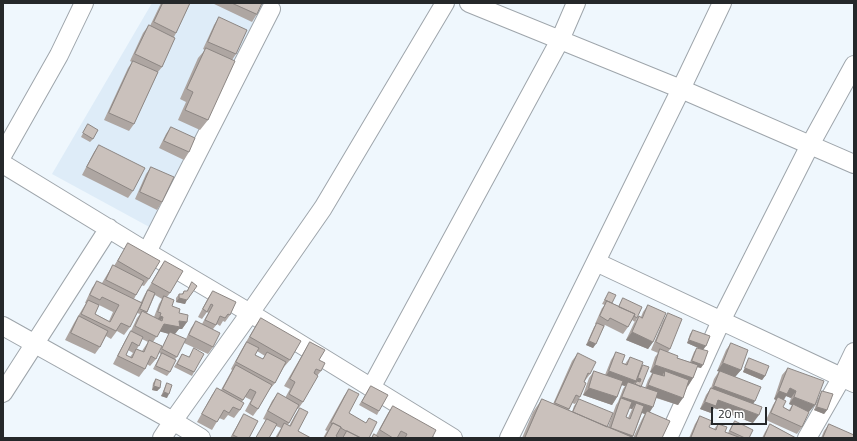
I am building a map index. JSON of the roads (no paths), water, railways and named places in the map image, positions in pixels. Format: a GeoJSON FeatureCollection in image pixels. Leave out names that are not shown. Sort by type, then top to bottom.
{"type":"FeatureCollection","features":[{"type":"Feature","properties":{"kind":"street"},"geometry":{"type":"LineString","coordinates":[[3,154],[59,55],[84,3]]}},
{"type":"Feature","properties":{"kind":"street"},"geometry":{"type":"LineString","coordinates":[[162,438],[172,421],[250,313],[322,208],[445,3]]}},
{"type":"Feature","properties":{"kind":"street"},"geometry":{"type":"LineString","coordinates":[[469,3],[681,89],[854,164]]}},
{"type":"Feature","properties":{"kind":"street"},"geometry":{"type":"LineString","coordinates":[[371,388],[560,40],[576,3]]}},
{"type":"Feature","properties":{"kind":"street"},"geometry":{"type":"LineString","coordinates":[[509,438],[722,3]]}},
{"type":"Feature","properties":{"kind":"street"},"geometry":{"type":"LineString","coordinates":[[147,252],[271,9]]}},
{"type":"Feature","properties":{"kind":"street"},"geometry":{"type":"LineString","coordinates":[[668,438],[721,320],[810,145],[854,65]]}},
{"type":"Feature","properties":{"kind":"street"},"geometry":{"type":"LineString","coordinates":[[3,164],[250,313],[452,438]]}},
{"type":"Feature","properties":{"kind":"street"},"geometry":{"type":"LineString","coordinates":[[3,393],[108,228]]}},
{"type":"Feature","properties":{"kind":"street"},"geometry":{"type":"LineString","coordinates":[[596,262],[848,380]]}},
{"type":"Feature","properties":{"kind":"street"},"geometry":{"type":"LineString","coordinates":[[3,326],[200,438]]}},
{"type":"Feature","properties":{"kind":"street"},"geometry":{"type":"LineString","coordinates":[[807,438],[848,380],[854,352]]}}]}
